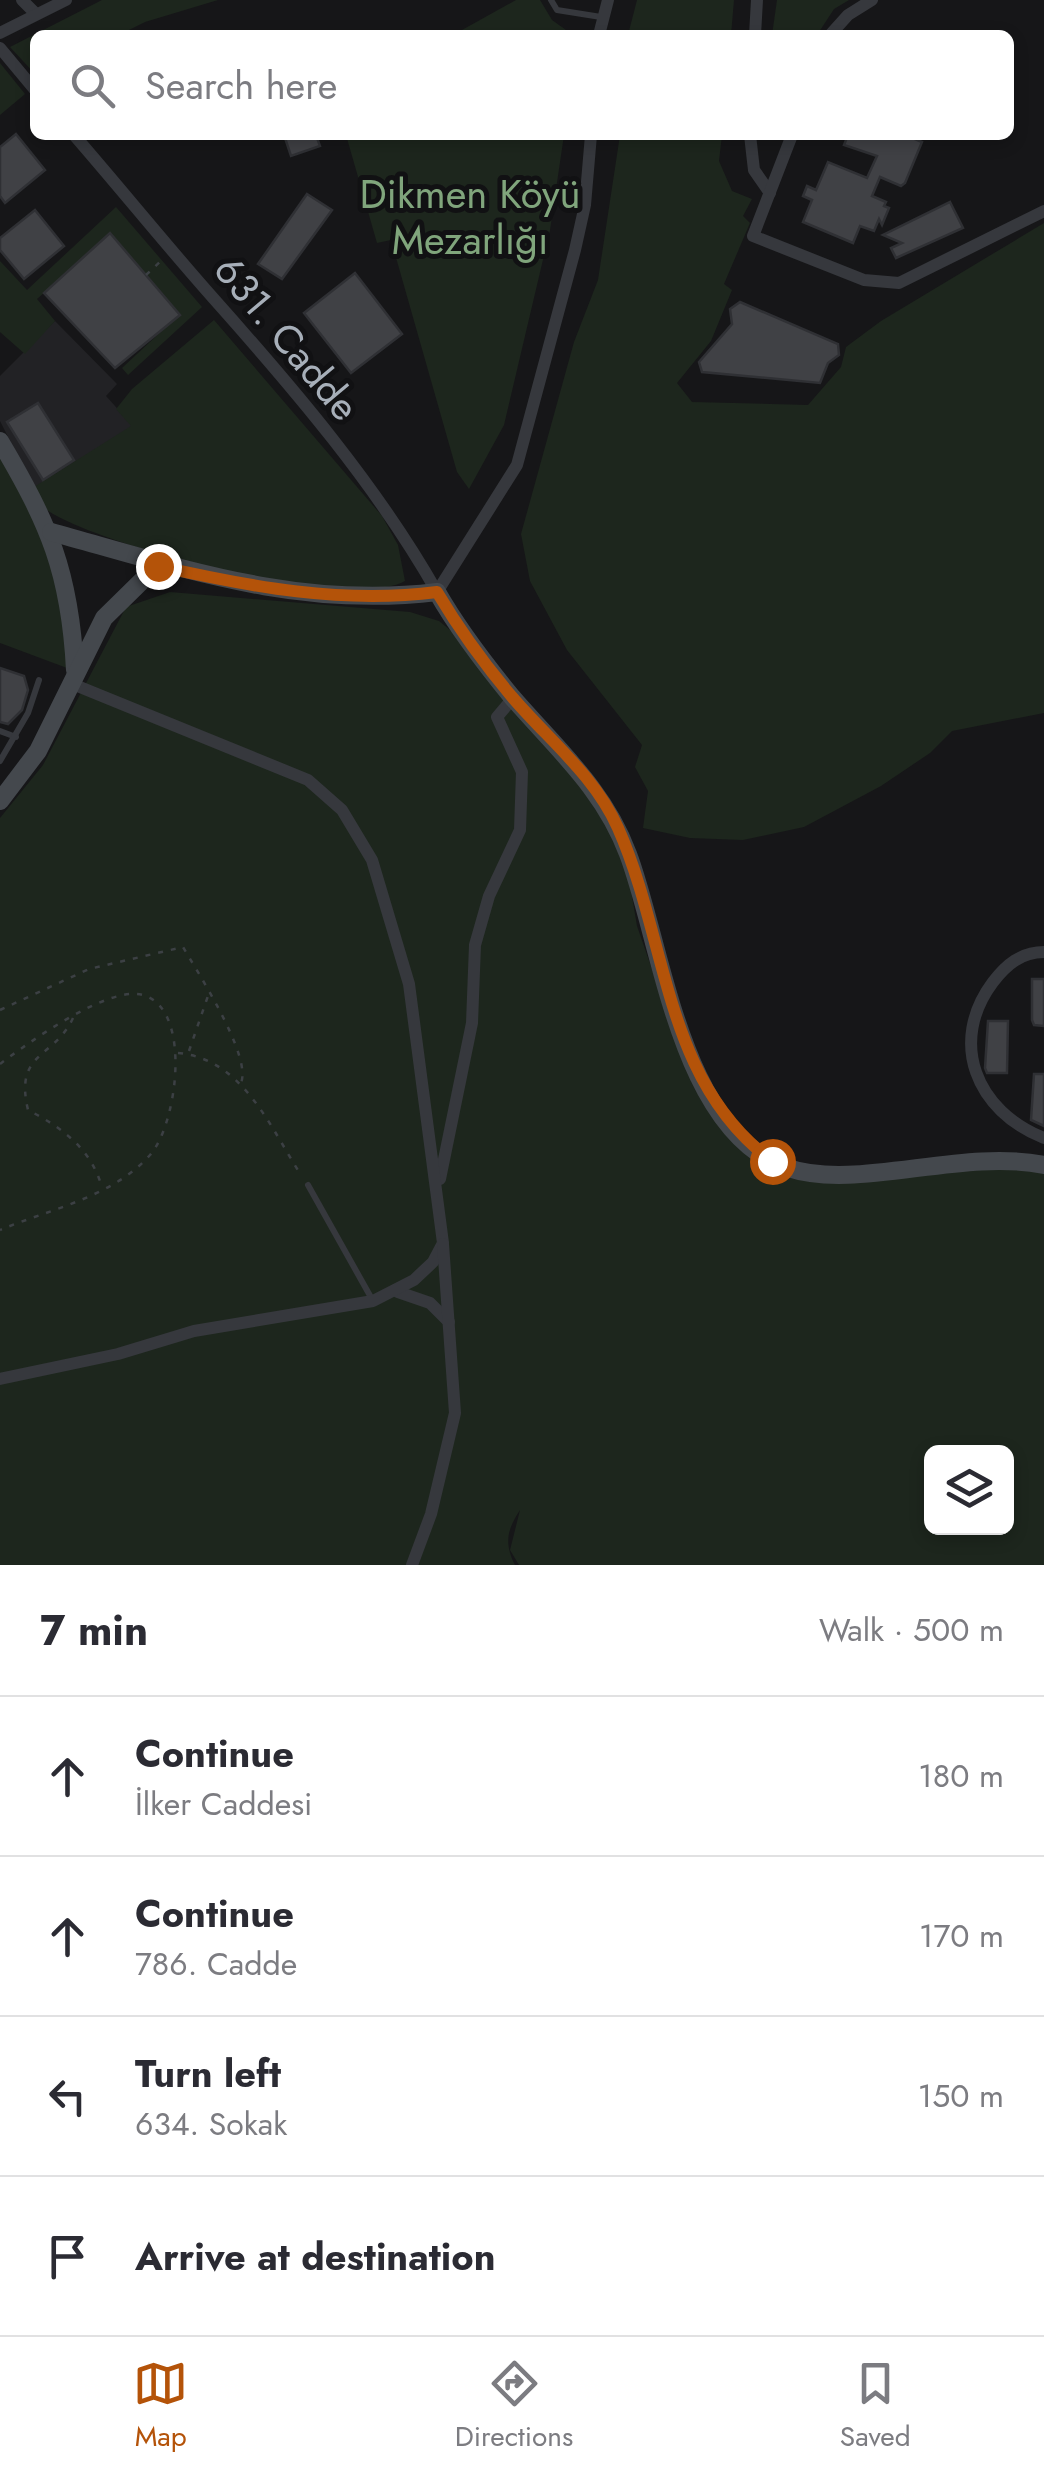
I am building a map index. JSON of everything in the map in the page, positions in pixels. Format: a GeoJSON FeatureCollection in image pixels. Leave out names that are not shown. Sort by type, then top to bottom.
{"type":"FeatureCollection","features":[{"type":"Feature","properties":{"kind":"main road"},"geometry":{"type":"LineString","coordinates":[[0,440],[51,532],[69,604],[72,677]]}},
{"type":"Feature","properties":{"kind":"main road"},"geometry":{"type":"LineString","coordinates":[[51,532],[158,566],[240,585],[378,599],[437,592],[514,698],[588,780],[616,824],[630,857],[692,1066],[727,1120],[756,1149],[787,1168],[828,1173],[972,1160],[1044,1166]]}},
{"type":"Feature","properties":{"kind":"main road"},"geometry":{"type":"LineString","coordinates":[[0,801],[38,751],[72,677],[117,601],[158,566]]}},
{"type":"Feature","properties":{"kind":"street"},"geometry":{"type":"LineString","coordinates":[[22,0],[36,14]]}},
{"type":"Feature","properties":{"kind":"street"},"geometry":{"type":"LineString","coordinates":[[0,33],[66,0]]}},
{"type":"Feature","properties":{"kind":"street"},"geometry":{"type":"LineString","coordinates":[[600,30],[608,0]]}},
{"type":"Feature","properties":{"kind":"street"},"geometry":{"type":"LineString","coordinates":[[754,30],[757,0]]}},
{"type":"Feature","properties":{"kind":"street"},"geometry":{"type":"LineString","coordinates":[[834,30],[848,15],[872,0]]}},
{"type":"Feature","properties":{"kind":"street"},"geometry":{"type":"LineString","coordinates":[[0,48],[30,84]]}},
{"type":"Feature","properties":{"kind":"street","name":"631. Cadde"},"geometry":{"type":"LineString","coordinates":[[78,140],[244,331],[365,483],[410,543],[437,592]]}},
{"type":"Feature","properties":{"kind":"street"},"geometry":{"type":"LineString","coordinates":[[437,592],[517,465],[575,250],[590,140]]}},
{"type":"Feature","properties":{"kind":"street"},"geometry":{"type":"LineString","coordinates":[[751,140],[754,170],[770,193]]}},
{"type":"Feature","properties":{"kind":"street"},"geometry":{"type":"LineString","coordinates":[[790,140],[754,236],[864,280],[899,284],[1044,210]]}},
{"type":"Feature","properties":{"kind":"street"},"geometry":{"type":"LineString","coordinates":[[0,1379],[118,1354],[194,1331],[373,1301],[398,1292],[424,1272],[443,1243],[409,984],[372,860],[342,810],[308,780],[72,677]]}},
{"type":"Feature","properties":{"kind":"street"},"geometry":{"type":"LineString","coordinates":[[412,1565],[432,1514],[454,1413],[440,1183],[472,1022],[475,945],[490,896],[520,830],[522,772],[497,717],[514,698]]}},
{"type":"Feature","properties":{"kind":"street"},"geometry":{"type":"LineString","coordinates":[[1044,952],[1019,957],[1005,967],[980,1000],[969,1042],[970,1060],[986,1092],[1029,1131],[1044,1138]]}},
{"type":"Feature","properties":{"kind":"street"},"geometry":{"type":"LineString","coordinates":[[398,1292],[430,1303],[449,1322]]}},
{"type":"Feature","properties":{"kind":"lane"},"geometry":{"type":"LineString","coordinates":[[551,0],[557,10],[602,18]]}},
{"type":"Feature","properties":{"kind":"lane"},"geometry":{"type":"LineString","coordinates":[[0,761],[16,737],[39,680]]}},
{"type":"Feature","properties":{"kind":"lane"},"geometry":{"type":"LineString","coordinates":[[0,731],[16,737]]}},
{"type":"Feature","properties":{"kind":"lane"},"geometry":{"type":"LineString","coordinates":[[308,1186],[373,1301]]}},
{"type":"Feature","properties":{"kind":"path"},"geometry":{"type":"LineString","coordinates":[[146,275],[172,251]]}},
{"type":"Feature","properties":{"kind":"path"},"geometry":{"type":"LineString","coordinates":[[0,1010],[89,969],[183,947],[210,992],[243,1068],[241,1083]]}},
{"type":"Feature","properties":{"kind":"path"},"geometry":{"type":"LineString","coordinates":[[189,1054],[202,1003],[210,992]]}},
{"type":"Feature","properties":{"kind":"path"},"geometry":{"type":"LineString","coordinates":[[0,1064],[106,1001],[142,994],[160,1010],[177,1053],[173,1100],[152,1153],[130,1174],[102,1189],[0,1230]]}},
{"type":"Feature","properties":{"kind":"path"},"geometry":{"type":"LineString","coordinates":[[74,1017],[68,1028],[29,1064],[24,1095],[28,1110],[58,1124],[72,1138],[102,1189]]}},
{"type":"Feature","properties":{"kind":"path"},"geometry":{"type":"LineString","coordinates":[[177,1053],[213,1062],[241,1083],[308,1186]]}},
{"type":"Feature","properties":{"kind":"shaded area"},"geometry":{"type":"Polygon","coordinates":[[[55,321],[117,384],[106,396],[179,477],[45,510],[0,421],[0,376],[55,321]]]}},
{"type":"Feature","properties":{"kind":"green space"},"geometry":{"type":"Polygon","coordinates":[[[102,0],[218,0],[129,30],[43,30],[102,0]]]}},
{"type":"Feature","properties":{"kind":"green space"},"geometry":{"type":"Polygon","coordinates":[[[516,0],[540,0],[552,20],[566,30],[462,30],[516,0]]]}},
{"type":"Feature","properties":{"kind":"green space"},"geometry":{"type":"Polygon","coordinates":[[[637,0],[734,0],[731,30],[629,30],[637,0]]]}},
{"type":"Feature","properties":{"kind":"green space"},"geometry":{"type":"Polygon","coordinates":[[[777,0],[849,0],[834,9],[820,30],[773,30],[777,0]]]}},
{"type":"Feature","properties":{"kind":"green space"},"geometry":{"type":"Polygon","coordinates":[[[30,37],[30,69],[10,47],[30,37]]]}},
{"type":"Feature","properties":{"kind":"green space"},"geometry":{"type":"Polygon","coordinates":[[[0,63],[25,94],[0,115],[0,63]]]}},
{"type":"Feature","properties":{"kind":"green space","name":"Dikmen Köyü Mezarlığı"},"geometry":{"type":"Polygon","coordinates":[[[347,140],[563,140],[550,230],[504,425],[469,489],[457,472],[391,240],[377,243],[347,140]]]}},
{"type":"Feature","properties":{"kind":"green space"},"geometry":{"type":"Polygon","coordinates":[[[619,140],[721,140],[719,161],[732,191],[752,199],[743,216],[750,223],[724,284],[732,290],[711,341],[677,383],[692,402],[808,405],[841,367],[846,347],[881,321],[1044,223],[1044,713],[952,731],[930,753],[881,786],[804,827],[743,840],[690,838],[643,828],[648,791],[635,767],[642,745],[567,650],[530,581],[521,534],[574,342],[598,280],[619,140]]]}},
{"type":"Feature","properties":{"kind":"green space"},"geometry":{"type":"Polygon","coordinates":[[[116,207],[202,307],[128,375],[122,368],[180,314],[110,234],[37,299],[55,321],[25,354],[0,332],[0,261],[27,290],[116,207]]]}},
{"type":"Feature","properties":{"kind":"green space"},"geometry":{"type":"Polygon","coordinates":[[[214,320],[382,516],[398,545],[405,581],[376,588],[334,588],[228,571],[121,542],[79,526],[42,504],[34,487],[131,426],[116,409],[132,389],[214,320]]]}},
{"type":"Feature","properties":{"kind":"green space"},"geometry":{"type":"Polygon","coordinates":[[[0,441],[51,532],[75,671],[0,643],[0,441]]]}},
{"type":"Feature","properties":{"kind":"green space"},"geometry":{"type":"Polygon","coordinates":[[[170,592],[410,612],[439,621],[460,638],[603,815],[627,867],[637,926],[679,1047],[705,1097],[781,1167],[1044,1169],[1044,1565],[519,1565],[510,1550],[520,1510],[508,1537],[509,1550],[515,1565],[0,1565],[0,818],[43,765],[126,607],[170,592]]]}},
{"type":"Feature","properties":{"kind":"building"},"geometry":{"type":"Polygon","coordinates":[[[16,134],[45,170],[5,203],[0,196],[0,147],[16,134]]]}},
{"type":"Feature","properties":{"kind":"building"},"geometry":{"type":"Polygon","coordinates":[[[286,140],[318,140],[320,146],[291,156],[286,140]]]}},
{"type":"Feature","properties":{"kind":"building"},"geometry":{"type":"Polygon","coordinates":[[[846,140],[922,142],[905,183],[901,186],[880,177],[872,196],[886,202],[884,206],[889,208],[882,225],[879,219],[874,231],[860,226],[853,243],[803,222],[812,200],[803,196],[807,186],[816,190],[828,162],[867,178],[877,156],[844,145],[846,140]]]}},
{"type":"Feature","properties":{"kind":"building"},"geometry":{"type":"Polygon","coordinates":[[[307,194],[332,210],[282,279],[258,264],[307,194]]]}},
{"type":"Feature","properties":{"kind":"building"},"geometry":{"type":"Polygon","coordinates":[[[950,202],[963,228],[896,258],[891,248],[902,243],[883,235],[950,202]]]}},
{"type":"Feature","properties":{"kind":"building"},"geometry":{"type":"Polygon","coordinates":[[[35,210],[64,246],[24,279],[0,250],[0,238],[35,210]]]}},
{"type":"Feature","properties":{"kind":"building"},"geometry":{"type":"Polygon","coordinates":[[[110,233],[180,315],[115,368],[44,293],[110,233]]]}},
{"type":"Feature","properties":{"kind":"building"},"geometry":{"type":"Polygon","coordinates":[[[355,273],[402,334],[351,373],[304,313],[355,273]]]}},
{"type":"Feature","properties":{"kind":"building"},"geometry":{"type":"Polygon","coordinates":[[[740,302],[838,344],[839,355],[828,363],[820,383],[702,372],[699,362],[732,324],[730,309],[740,302]]]}},
{"type":"Feature","properties":{"kind":"building"},"geometry":{"type":"Polygon","coordinates":[[[38,403],[74,460],[43,480],[7,422],[38,403]]]}},
{"type":"Feature","properties":{"kind":"building"},"geometry":{"type":"Polygon","coordinates":[[[0,668],[24,676],[28,690],[22,710],[8,724],[0,722],[0,668]]]}},
{"type":"Feature","properties":{"kind":"building"},"geometry":{"type":"Polygon","coordinates":[[[1032,979],[1044,979],[1044,1026],[1034,1025],[1032,1020],[1032,979]]]}},
{"type":"Feature","properties":{"kind":"building"},"geometry":{"type":"Polygon","coordinates":[[[988,1021],[1008,1021],[1007,1073],[987,1073],[985,1068],[988,1021]]]}},
{"type":"Feature","properties":{"kind":"building"},"geometry":{"type":"Polygon","coordinates":[[[1034,1074],[1044,1074],[1044,1126],[1031,1120],[1034,1074]]]}},
{"type":"Feature","properties":{"kind":"route"},"geometry":{"type":"LineString","coordinates":[[158,566],[240,585],[378,599],[437,592],[461,631],[514,698],[561,746],[616,824],[630,857],[692,1066],[727,1120],[772,1161]]}}]}
